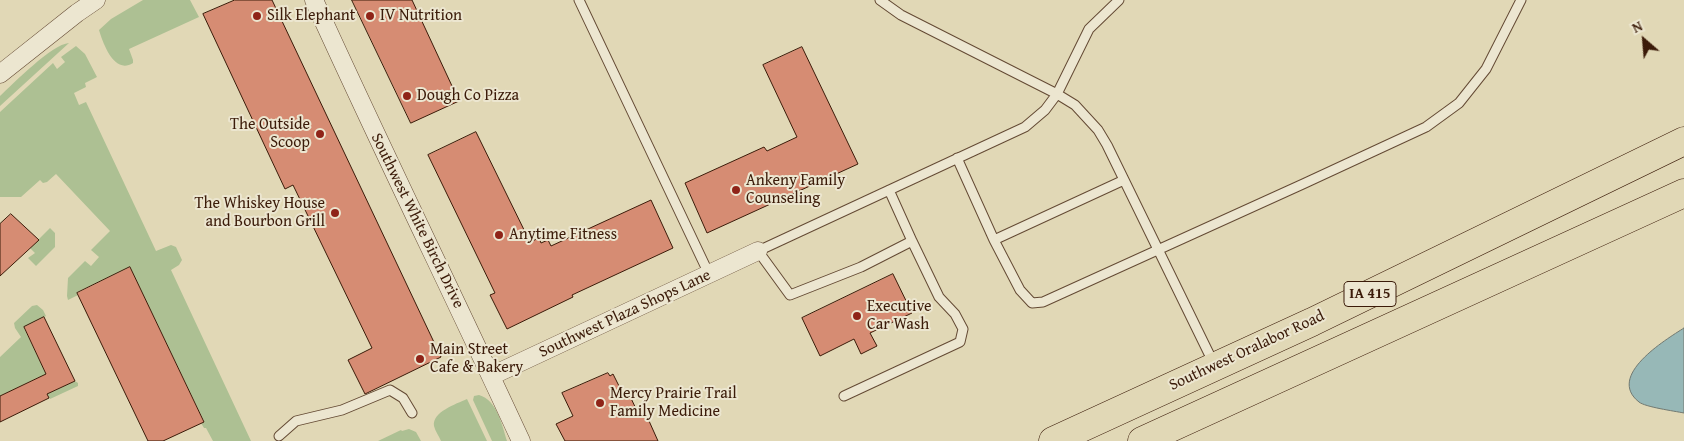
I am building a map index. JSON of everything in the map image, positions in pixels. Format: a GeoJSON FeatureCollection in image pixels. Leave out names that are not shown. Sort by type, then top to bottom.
{"type":"FeatureCollection","features":[{"type":"Feature","properties":{"kind":"main road","name":"Southwest Oralabor Road"},"geometry":{"type":"LineString","coordinates":[[1053,441],[1312,322],[1684,141]]}},
{"type":"Feature","properties":{"kind":"main road","name":"IA 415"},"geometry":{"type":"LineString","coordinates":[[1142,441],[1684,192]]}},
{"type":"Feature","properties":{"kind":"street"},"geometry":{"type":"LineString","coordinates":[[0,74],[96,0]]}},
{"type":"Feature","properties":{"kind":"street","name":"Southwest White Birch Drive"},"geometry":{"type":"LineString","coordinates":[[314,0],[366,115],[521,441]]}},
{"type":"Feature","properties":{"kind":"street","name":"Southwest Plaza Shops Lane"},"geometry":{"type":"LineString","coordinates":[[491,376],[758,252]]}},
{"type":"Feature","properties":{"kind":"lane"},"geometry":{"type":"LineString","coordinates":[[579,0],[709,274]]}},
{"type":"Feature","properties":{"kind":"lane"},"geometry":{"type":"LineString","coordinates":[[880,0],[901,15],[1057,94],[1074,105],[1098,130],[1215,366]]}},
{"type":"Feature","properties":{"kind":"lane"},"geometry":{"type":"LineString","coordinates":[[912,241],[861,267],[790,295],[758,252],[1024,127],[1045,110],[1057,94],[1089,29],[1119,0]]}},
{"type":"Feature","properties":{"kind":"lane"},"geometry":{"type":"LineString","coordinates":[[957,158],[994,240],[1020,290],[1032,302],[1043,302],[1426,126],[1458,103],[1486,69],[1520,0]]}},
{"type":"Feature","properties":{"kind":"lane"},"geometry":{"type":"LineString","coordinates":[[994,240],[1124,180]]}},
{"type":"Feature","properties":{"kind":"lane"},"geometry":{"type":"LineString","coordinates":[[844,396],[960,342],[964,329],[956,314],[939,296],[888,190]]}},
{"type":"Feature","properties":{"kind":"lane"},"geometry":{"type":"LineString","coordinates":[[279,436],[296,421],[342,410],[390,390],[403,398],[412,413]]}},
{"type":"Feature","properties":{"kind":"green space"},"geometry":{"type":"Polygon","coordinates":[[[143,0],[190,0],[199,17],[129,49],[133,63],[126,66],[120,65],[110,56],[99,30],[111,19],[143,0]]]}},
{"type":"Feature","properties":{"kind":"green space"},"geometry":{"type":"Polygon","coordinates":[[[69,43],[0,106],[0,96],[23,74],[53,50],[69,43]]]}},
{"type":"Feature","properties":{"kind":"green space"},"geometry":{"type":"Polygon","coordinates":[[[76,46],[85,54],[97,77],[85,83],[86,87],[74,93],[79,105],[86,102],[156,251],[171,245],[176,247],[182,260],[179,265],[171,270],[251,441],[213,441],[201,423],[204,421],[130,267],[77,292],[78,295],[68,300],[68,278],[85,261],[91,266],[99,257],[91,250],[110,231],[56,174],[47,182],[43,183],[40,180],[21,197],[0,197],[0,112],[53,63],[57,69],[65,62],[61,57],[76,46]]]}},
{"type":"Feature","properties":{"kind":"green space"},"geometry":{"type":"Polygon","coordinates":[[[50,228],[55,233],[55,247],[36,266],[28,258],[35,253],[30,248],[50,228]]]}},
{"type":"Feature","properties":{"kind":"green space"},"geometry":{"type":"Polygon","coordinates":[[[37,305],[46,316],[24,328],[54,391],[75,381],[78,383],[78,386],[50,399],[39,377],[0,396],[0,357],[21,337],[14,323],[32,306],[37,305]]]}},
{"type":"Feature","properties":{"kind":"green space"},"geometry":{"type":"Polygon","coordinates":[[[479,395],[490,402],[498,414],[507,441],[492,441],[473,400],[474,396],[479,395]]]}},
{"type":"Feature","properties":{"kind":"green space"},"geometry":{"type":"Polygon","coordinates":[[[467,399],[487,441],[441,441],[435,430],[434,421],[446,409],[467,399]]]}},
{"type":"Feature","properties":{"kind":"green space"},"geometry":{"type":"Polygon","coordinates":[[[409,429],[416,432],[421,441],[378,441],[401,430],[409,429]]]}},
{"type":"Feature","properties":{"kind":"water"},"geometry":{"type":"Polygon","coordinates":[[[1684,328],[1684,413],[1642,404],[1631,392],[1629,381],[1634,370],[1653,350],[1684,328]]]}},
{"type":"Feature","properties":{"kind":"building"},"geometry":{"type":"Polygon","coordinates":[[[235,0],[272,0],[441,357],[365,394],[348,360],[372,348],[293,185],[285,189],[203,14],[235,0]]]}},
{"type":"Feature","properties":{"kind":"building"},"geometry":{"type":"Polygon","coordinates":[[[352,0],[412,0],[459,101],[411,123],[352,0]]]}},
{"type":"Feature","properties":{"kind":"building"},"geometry":{"type":"Polygon","coordinates":[[[802,47],[858,164],[707,233],[685,183],[764,147],[767,151],[797,137],[763,65],[802,47]]]}},
{"type":"Feature","properties":{"kind":"building"},"geometry":{"type":"Polygon","coordinates":[[[476,132],[530,242],[539,238],[541,243],[548,240],[551,246],[651,200],[673,248],[572,295],[573,297],[507,329],[490,295],[495,293],[428,155],[476,132]]]}},
{"type":"Feature","properties":{"kind":"building"},"geometry":{"type":"Polygon","coordinates":[[[11,214],[39,240],[0,276],[0,224],[11,214]]]}},
{"type":"Feature","properties":{"kind":"building"},"geometry":{"type":"Polygon","coordinates":[[[130,267],[204,422],[163,441],[148,441],[77,293],[130,267]]]}},
{"type":"Feature","properties":{"kind":"building","name":"Executive Car Wash"},"geometry":{"type":"Polygon","coordinates":[[[893,274],[912,313],[870,333],[877,346],[861,354],[854,339],[820,356],[802,318],[893,274]]]}},
{"type":"Feature","properties":{"kind":"building"},"geometry":{"type":"Polygon","coordinates":[[[44,317],[75,381],[47,394],[49,398],[0,422],[0,396],[46,374],[24,327],[44,317]]]}},
{"type":"Feature","properties":{"kind":"building","name":"Mercy Prairie Trail Family Medicine"},"geometry":{"type":"Polygon","coordinates":[[[608,373],[610,376],[613,374],[622,392],[627,390],[639,415],[645,412],[658,441],[565,441],[556,424],[573,416],[562,393],[608,373]]]}},
{"type":"Feature","properties":{"kind":"place","name":"Silk Elephant"},"geometry":{"type":"Point","coordinates":[257,16]}},
{"type":"Feature","properties":{"kind":"place","name":"IV Nutrition"},"geometry":{"type":"Point","coordinates":[370,16]}},
{"type":"Feature","properties":{"kind":"place","name":"Dough Co Pizza"},"geometry":{"type":"Point","coordinates":[407,96]}},
{"type":"Feature","properties":{"kind":"place","name":"The Outside Scoop"},"geometry":{"type":"Point","coordinates":[320,134]}},
{"type":"Feature","properties":{"kind":"place","name":"Ankeny Family Counseling"},"geometry":{"type":"Point","coordinates":[736,190]}},
{"type":"Feature","properties":{"kind":"place","name":"The Whiskey House and Bourbon Grill"},"geometry":{"type":"Point","coordinates":[335,213]}},
{"type":"Feature","properties":{"kind":"place","name":"Anytime Fitness"},"geometry":{"type":"Point","coordinates":[499,235]}},
{"type":"Feature","properties":{"kind":"place","name":"Executive Car Wash"},"geometry":{"type":"Point","coordinates":[857,316]}},
{"type":"Feature","properties":{"kind":"place","name":"Main Street Cafe & Bakery"},"geometry":{"type":"Point","coordinates":[420,359]}},
{"type":"Feature","properties":{"kind":"place","name":"Mercy Prairie Trail Family Medicine"},"geometry":{"type":"Point","coordinates":[600,403]}}]}
